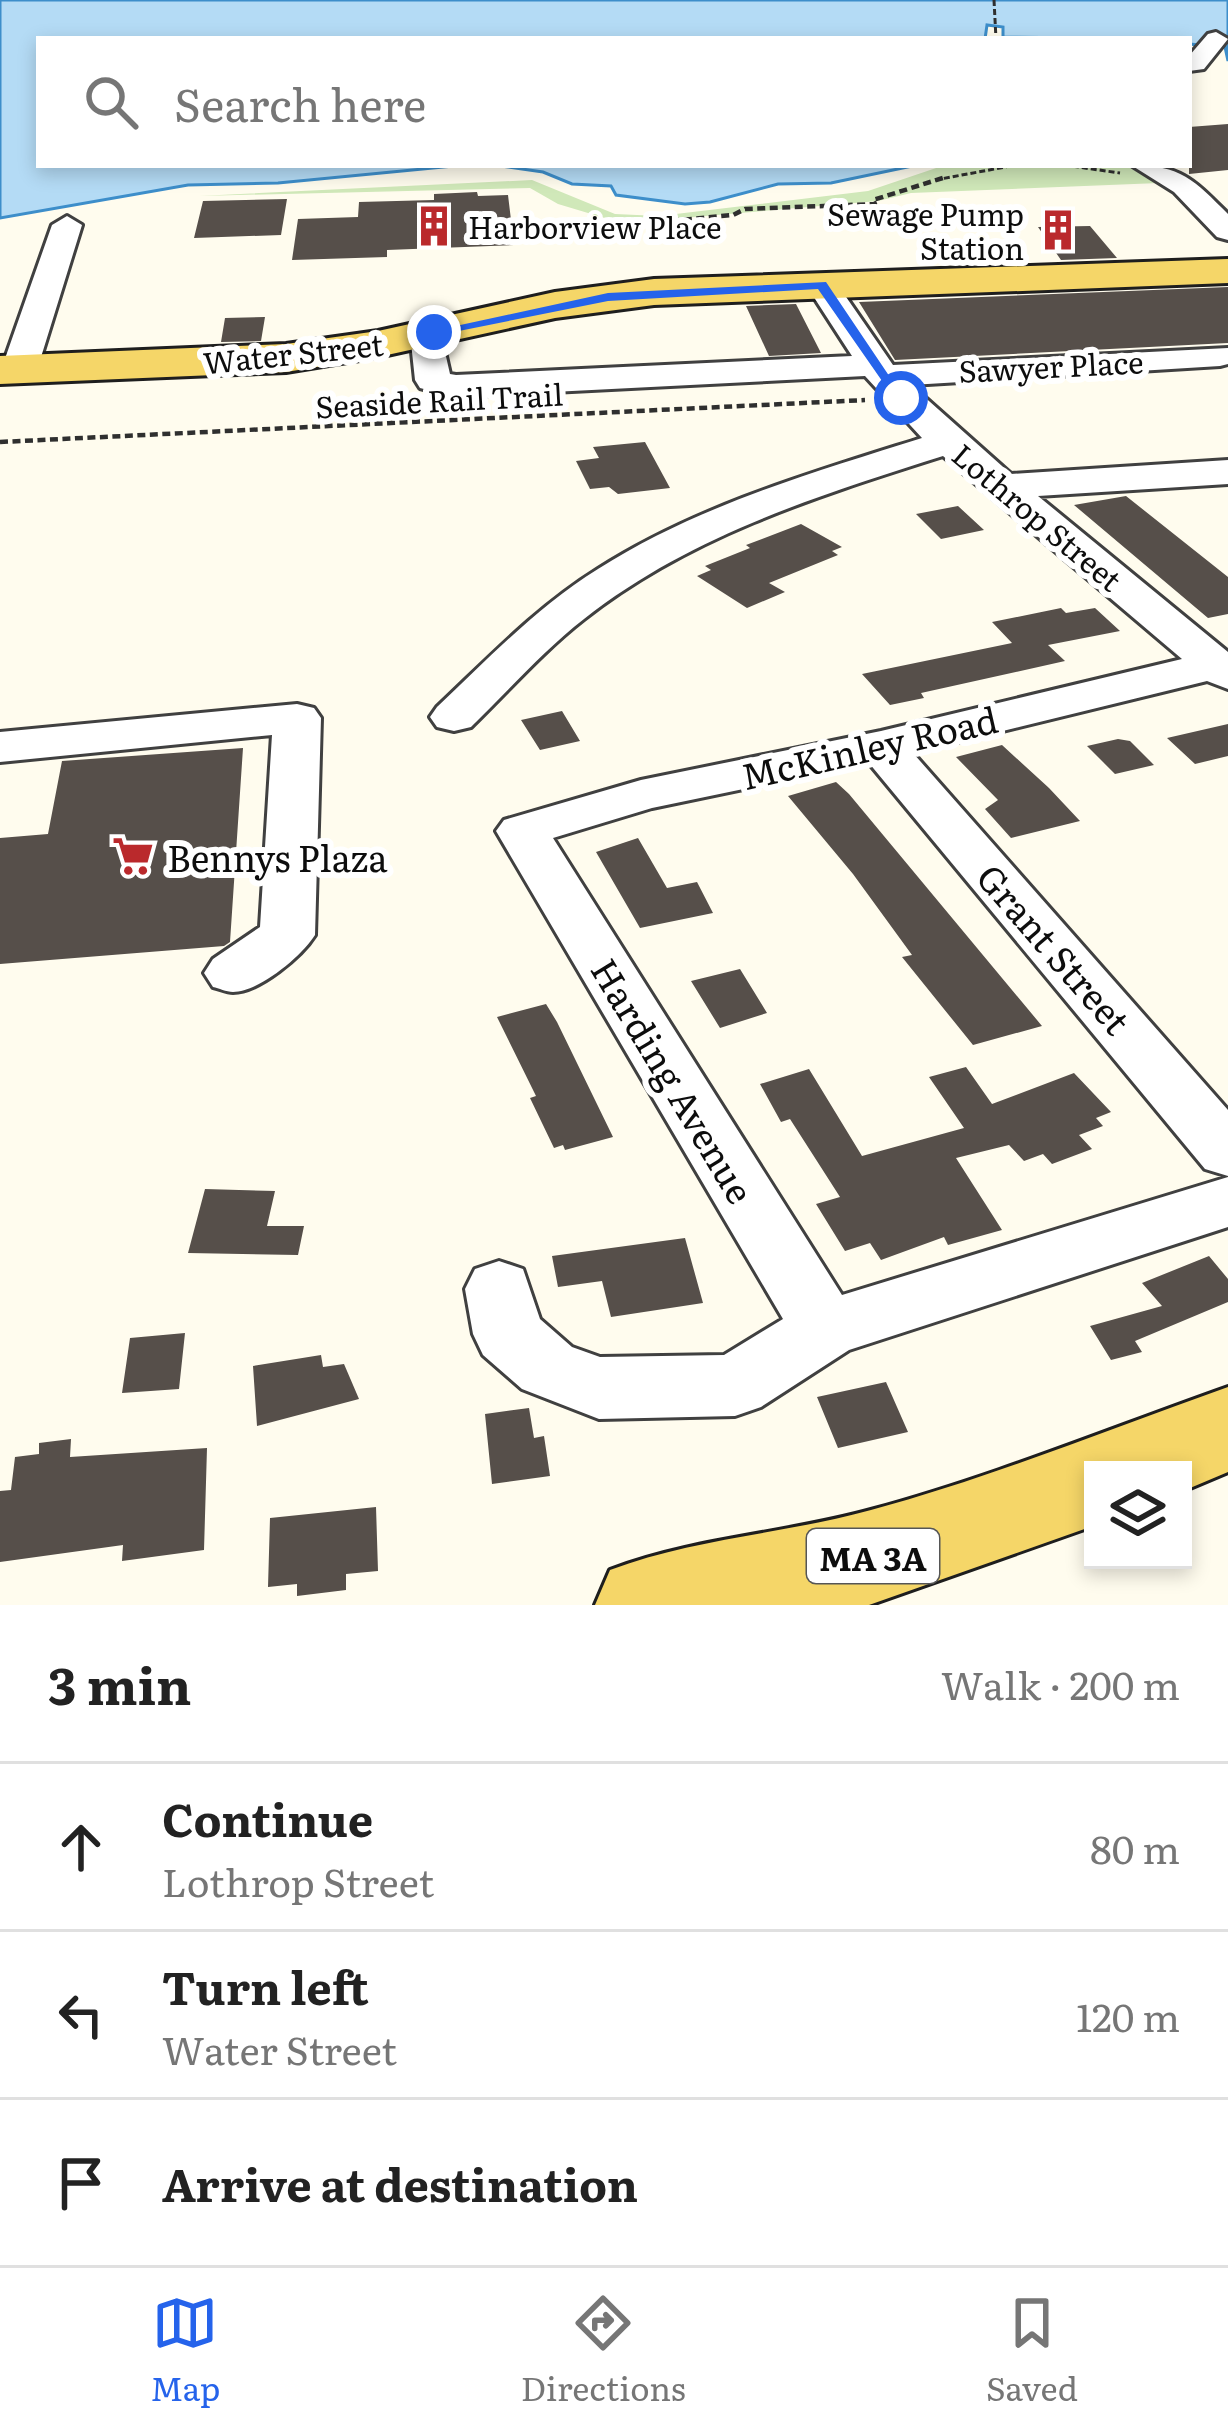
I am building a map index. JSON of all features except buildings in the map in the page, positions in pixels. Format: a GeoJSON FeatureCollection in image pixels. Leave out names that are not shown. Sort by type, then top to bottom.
{"type":"FeatureCollection","features":[{"type":"Feature","properties":{"kind":"main road","name":"Water Street"},"geometry":{"type":"LineString","coordinates":[[9,370],[286,358],[608,297],[1228,271]]}},
{"type":"Feature","properties":{"kind":"main road"},"geometry":{"type":"LineString","coordinates":[[1148,1461],[1228,1428]]}},
{"type":"Feature","properties":{"kind":"main road","name":"MA 3A"},"geometry":{"type":"LineString","coordinates":[[647,1605],[869,1558],[1084,1485]]}},
{"type":"Feature","properties":{"kind":"street"},"geometry":{"type":"LineString","coordinates":[[1192,64],[1216,39]]}},
{"type":"Feature","properties":{"kind":"street"},"geometry":{"type":"LineString","coordinates":[[1151,168],[1184,186],[1228,231]]}},
{"type":"Feature","properties":{"kind":"street"},"geometry":{"type":"LineString","coordinates":[[9,370],[67,225]]}},
{"type":"Feature","properties":{"kind":"street","name":"Lothrop Street"},"geometry":{"type":"LineString","coordinates":[[822,285],[880,380],[1222,670]]}},
{"type":"Feature","properties":{"kind":"street","name":"Sawyer Place"},"geometry":{"type":"LineString","coordinates":[[427,333],[433,380],[455,386],[880,380],[1220,356]]}},
{"type":"Feature","properties":{"kind":"street"},"geometry":{"type":"LineString","coordinates":[[454,716],[570,607],[679,540],[838,476],[948,442]]}},
{"type":"Feature","properties":{"kind":"street"},"geometry":{"type":"LineString","coordinates":[[1003,486],[1228,472]]}},
{"type":"Feature","properties":{"kind":"street","name":"McKinley Road"},"geometry":{"type":"LineString","coordinates":[[522,831],[641,796],[1222,670]]}},
{"type":"Feature","properties":{"kind":"street"},"geometry":{"type":"LineString","coordinates":[[0,747],[297,718],[287,934],[233,973]]}},
{"type":"Feature","properties":{"kind":"street","name":"Grant Street"},"geometry":{"type":"LineString","coordinates":[[881,746],[1228,1152]]}},
{"type":"Feature","properties":{"kind":"street","name":"Harding Avenue"},"geometry":{"type":"LineString","coordinates":[[522,831],[826,1328]]}},
{"type":"Feature","properties":{"kind":"street"},"geometry":{"type":"LineString","coordinates":[[499,1289],[508,1334],[547,1367],[599,1388],[735,1385],[826,1328],[1228,1202]]}},
{"type":"Feature","properties":{"kind":"path"},"geometry":{"type":"LineString","coordinates":[[994,0],[996,36]]}},
{"type":"Feature","properties":{"kind":"path"},"geometry":{"type":"LineString","coordinates":[[659,222],[734,215],[745,209],[875,204],[873,200],[908,186],[1001,168]]}},
{"type":"Feature","properties":{"kind":"path","name":"Seaside Rail Trail"},"geometry":{"type":"LineString","coordinates":[[0,442],[880,380]]}},
{"type":"Feature","properties":{"kind":"green space"},"geometry":{"type":"Polygon","coordinates":[[[936,168],[1130,168],[1159,183],[911,193],[878,201],[659,220],[608,219],[558,204],[530,188],[199,196],[532,180],[615,214],[659,216],[868,191],[936,168]]]}},
{"type":"Feature","properties":{"kind":"water"},"geometry":{"type":"Polygon","coordinates":[[[0,0],[1228,0],[1228,61],[1225,47],[1192,44],[1192,36],[1003,36],[1003,27],[987,25],[985,36],[36,36],[36,168],[433,168],[278,183],[188,185],[0,218],[0,0]]]}},
{"type":"Feature","properties":{"kind":"water"},"geometry":{"type":"Polygon","coordinates":[[[515,168],[903,168],[831,183],[778,184],[685,204],[616,195],[611,186],[572,184],[543,172],[515,168]]]}},
{"type":"Feature","properties":{"kind":"place","name":"Harborview Place"},"geometry":{"type":"Point","coordinates":[434,226]}},
{"type":"Feature","properties":{"kind":"place","name":"Sewage Pump Station"},"geometry":{"type":"Point","coordinates":[1058,230]}},
{"type":"Feature","properties":{"kind":"place","name":"Bennys Plaza"},"geometry":{"type":"Point","coordinates":[133,856]}},
{"type":"Feature","properties":{"kind":"route"},"geometry":{"type":"LineString","coordinates":[[434,332],[608,297],[822,285],[901,398]]}}]}
